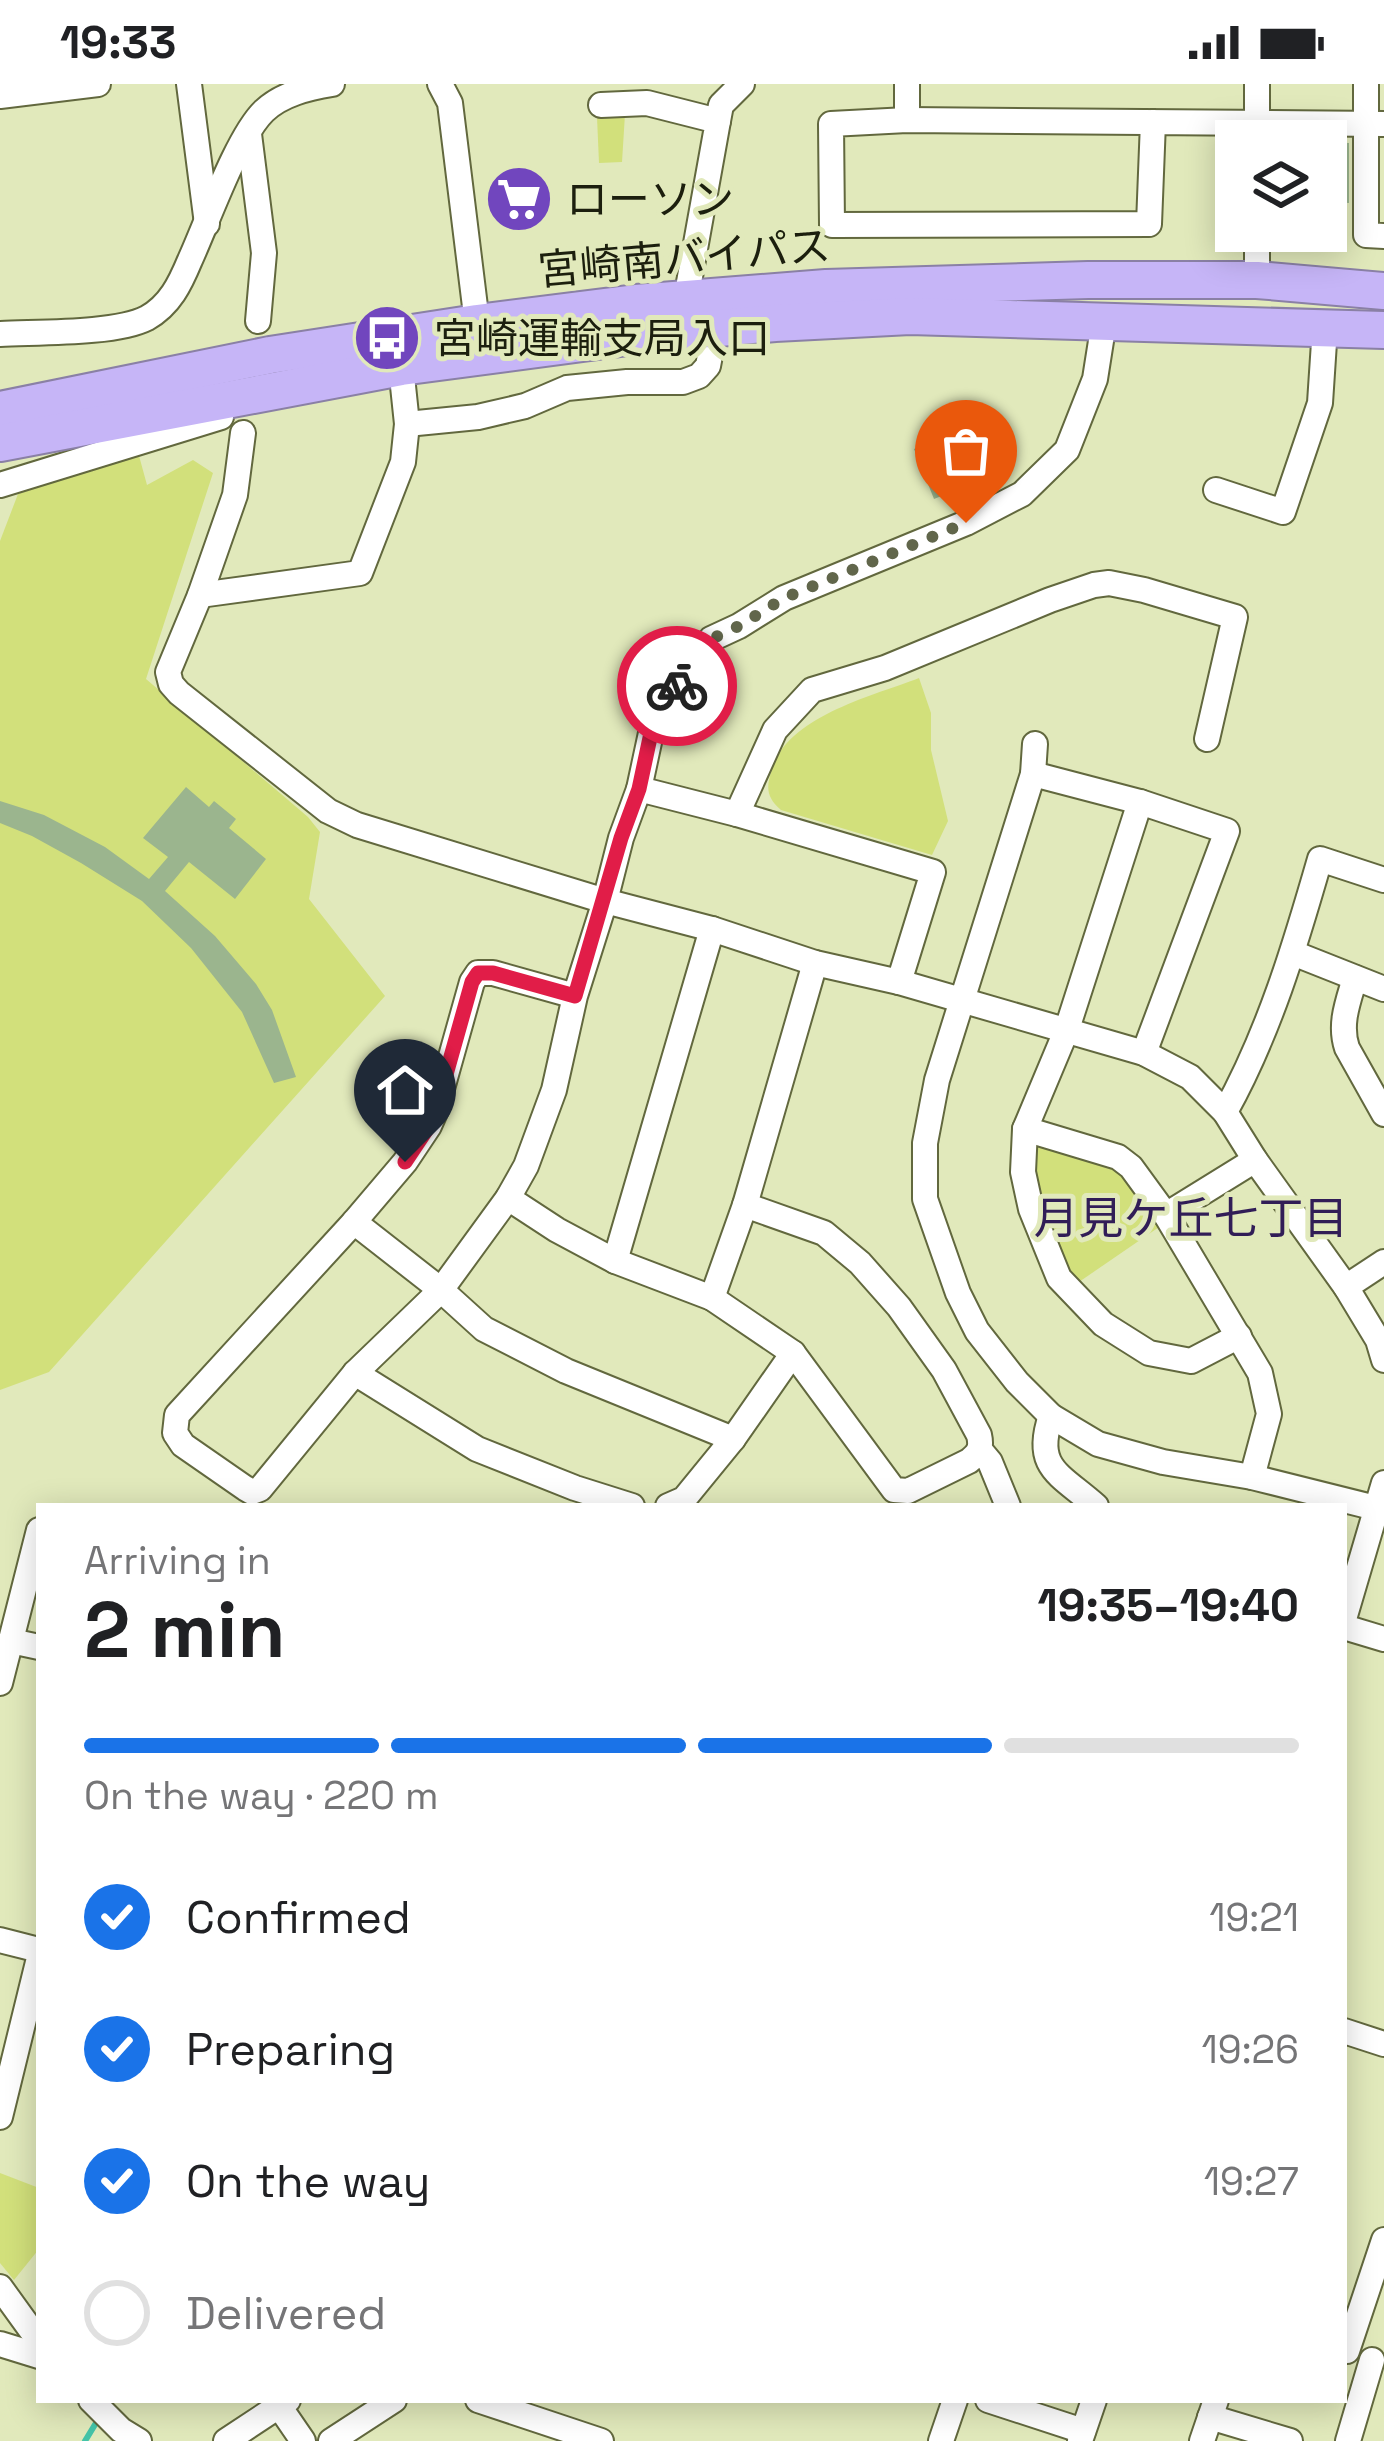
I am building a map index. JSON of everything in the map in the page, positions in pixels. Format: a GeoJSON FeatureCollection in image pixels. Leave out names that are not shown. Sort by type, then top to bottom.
{"type":"FeatureCollection","features":[{"type":"Feature","properties":{"kind":"highway","name":"宮崎南バイパス"},"geometry":{"type":"LineString","coordinates":[[0,410],[270,356],[477,323],[686,299],[850,287],[1088,280],[1257,280],[1384,291]]}},
{"type":"Feature","properties":{"kind":"highway","name":"宮崎南バイパス"},"geometry":{"type":"LineString","coordinates":[[0,443],[401,367],[716,329],[910,316],[1384,330]]}},
{"type":"Feature","properties":{"kind":"highway"},"geometry":{"type":"LineString","coordinates":[[0,400],[44,401]]}},
{"type":"Feature","properties":{"kind":"highway"},"geometry":{"type":"LineString","coordinates":[[0,459],[32,450],[80,426]]}},
{"type":"Feature","properties":{"kind":"street"},"geometry":{"type":"LineString","coordinates":[[0,96],[98,84]]}},
{"type":"Feature","properties":{"kind":"street"},"geometry":{"type":"LineString","coordinates":[[189,84],[207,224]]}},
{"type":"Feature","properties":{"kind":"street"},"geometry":{"type":"LineString","coordinates":[[0,334],[115,326],[145,319],[169,302],[262,113],[281,98],[332,84]]}},
{"type":"Feature","properties":{"kind":"street"},"geometry":{"type":"LineString","coordinates":[[440,84],[450,103],[477,323]]}},
{"type":"Feature","properties":{"kind":"street"},"geometry":{"type":"LineString","coordinates":[[686,299],[721,105],[742,84]]}},
{"type":"Feature","properties":{"kind":"street"},"geometry":{"type":"LineString","coordinates":[[907,84],[907,120]]}},
{"type":"Feature","properties":{"kind":"street"},"geometry":{"type":"LineString","coordinates":[[1257,84],[1257,120]]}},
{"type":"Feature","properties":{"kind":"street"},"geometry":{"type":"LineString","coordinates":[[1366,84],[1375,124],[1366,235],[1384,236]]}},
{"type":"Feature","properties":{"kind":"street"},"geometry":{"type":"LineString","coordinates":[[601,105],[647,103],[718,122]]}},
{"type":"Feature","properties":{"kind":"street"},"geometry":{"type":"LineString","coordinates":[[1153,122],[1149,224],[832,225],[831,124],[1153,122],[1215,127]]}},
{"type":"Feature","properties":{"kind":"street"},"geometry":{"type":"LineString","coordinates":[[249,134],[264,254],[258,321]]}},
{"type":"Feature","properties":{"kind":"street"},"geometry":{"type":"LineString","coordinates":[[1257,252],[1257,280]]}},
{"type":"Feature","properties":{"kind":"street"},"geometry":{"type":"LineString","coordinates":[[575,996],[478,973],[429,1126],[354,1222],[177,1415],[175,1433],[183,1445],[256,1492],[355,1373],[441,1290],[508,1198],[536,1144],[548,1108],[575,996],[639,789],[651,733],[711,639],[784,598],[966,523],[1022,494],[1067,450],[1095,380],[1104,322]]}},
{"type":"Feature","properties":{"kind":"street"},"geometry":{"type":"LineString","coordinates":[[1216,490],[1283,512],[1320,403],[1324,327]]}},
{"type":"Feature","properties":{"kind":"street"},"geometry":{"type":"LineString","coordinates":[[406,424],[478,417],[525,406],[567,388],[683,382],[708,366],[716,329]]}},
{"type":"Feature","properties":{"kind":"street"},"geometry":{"type":"LineString","coordinates":[[577,343],[582,386]]}},
{"type":"Feature","properties":{"kind":"street"},"geometry":{"type":"LineString","coordinates":[[200,595],[360,573],[404,462],[401,367]]}},
{"type":"Feature","properties":{"kind":"street"},"geometry":{"type":"LineString","coordinates":[[0,485],[211,419],[267,408],[312,382]]}},
{"type":"Feature","properties":{"kind":"street"},"geometry":{"type":"LineString","coordinates":[[243,433],[235,495],[168,672],[171,683],[328,811],[357,825],[605,901],[1144,1053],[1190,1077],[1225,1112],[1346,1286],[1378,1340],[1384,1360]]}},
{"type":"Feature","properties":{"kind":"street"},"geometry":{"type":"LineString","coordinates":[[737,814],[775,730],[812,691],[885,668],[1094,585],[1144,590],[1235,616],[1207,739]]}},
{"type":"Feature","properties":{"kind":"street"},"geometry":{"type":"LineString","coordinates":[[1035,744],[1033,774],[937,1080],[925,1143],[925,1199],[939,1245],[976,1331],[1052,1416],[1098,1444],[1163,1462],[1382,1500],[1347,1613]]}},
{"type":"Feature","properties":{"kind":"street"},"geometry":{"type":"LineString","coordinates":[[1033,774],[1227,831],[1144,1053]]}},
{"type":"Feature","properties":{"kind":"street"},"geometry":{"type":"LineString","coordinates":[[639,789],[933,872],[899,982]]}},
{"type":"Feature","properties":{"kind":"street"},"geometry":{"type":"LineString","coordinates":[[1140,802],[1066,1029],[1024,1129],[1023,1172],[1031,1209],[1059,1278],[1103,1324],[1149,1353],[1191,1361],[1239,1336]]}},
{"type":"Feature","properties":{"kind":"street"},"geometry":{"type":"LineString","coordinates":[[1225,1112],[1251,1066],[1293,952],[1320,859],[1384,880]]}},
{"type":"Feature","properties":{"kind":"street"},"geometry":{"type":"LineString","coordinates":[[615,1261],[712,929]]}},
{"type":"Feature","properties":{"kind":"street"},"geometry":{"type":"LineString","coordinates":[[1293,952],[1384,989]]}},
{"type":"Feature","properties":{"kind":"street"},"geometry":{"type":"LineString","coordinates":[[712,1298],[745,1205],[815,963]]}},
{"type":"Feature","properties":{"kind":"street"},"geometry":{"type":"LineString","coordinates":[[1355,978],[1343,1037],[1384,1114]]}},
{"type":"Feature","properties":{"kind":"street"},"geometry":{"type":"LineString","coordinates":[[1024,1129],[1118,1157],[1131,1167],[1166,1215],[1260,1372],[1269,1414],[1252,1478]]}},
{"type":"Feature","properties":{"kind":"street"},"geometry":{"type":"LineString","coordinates":[[1166,1215],[1255,1160]]}},
{"type":"Feature","properties":{"kind":"street"},"geometry":{"type":"LineString","coordinates":[[508,1198],[615,1261],[712,1298],[793,1353],[894,1490],[916,1488],[969,1461],[982,1446],[979,1436],[944,1370],[899,1307],[860,1263],[824,1233],[745,1205]]}},
{"type":"Feature","properties":{"kind":"street"},"geometry":{"type":"LineString","coordinates":[[354,1222],[484,1329],[532,1355],[733,1438]]}},
{"type":"Feature","properties":{"kind":"street"},"geometry":{"type":"LineString","coordinates":[[1346,1286],[1384,1262]]}},
{"type":"Feature","properties":{"kind":"street"},"geometry":{"type":"LineString","coordinates":[[675,1503],[684,1499],[733,1438],[793,1353]]}},
{"type":"Feature","properties":{"kind":"street"},"geometry":{"type":"LineString","coordinates":[[355,1373],[477,1449],[572,1497],[612,1503]]}},
{"type":"Feature","properties":{"kind":"street"},"geometry":{"type":"LineString","coordinates":[[1052,1416],[1043,1440],[1047,1463],[1093,1503]]}},
{"type":"Feature","properties":{"kind":"street"},"geometry":{"type":"LineString","coordinates":[[980,1450],[1007,1503]]}},
{"type":"Feature","properties":{"kind":"street"},"geometry":{"type":"LineString","coordinates":[[0,1683],[36,1542]]}},
{"type":"Feature","properties":{"kind":"street"},"geometry":{"type":"LineString","coordinates":[[0,1569],[27,1576]]}},
{"type":"Feature","properties":{"kind":"street"},"geometry":{"type":"LineString","coordinates":[[1347,1624],[1384,1639]]}},
{"type":"Feature","properties":{"kind":"street"},"geometry":{"type":"LineString","coordinates":[[11,1641],[36,1646]]}},
{"type":"Feature","properties":{"kind":"street"},"geometry":{"type":"LineString","coordinates":[[0,1940],[36,1953]]}},
{"type":"Feature","properties":{"kind":"street"},"geometry":{"type":"LineString","coordinates":[[0,2117],[30,2034],[36,1981]]}},
{"type":"Feature","properties":{"kind":"street"},"geometry":{"type":"LineString","coordinates":[[1347,2032],[1384,2044]]}},
{"type":"Feature","properties":{"kind":"street"},"geometry":{"type":"LineString","coordinates":[[1347,2348],[1384,2240]]}},
{"type":"Feature","properties":{"kind":"street"},"geometry":{"type":"LineString","coordinates":[[0,2287],[36,2338]]}},
{"type":"Feature","properties":{"kind":"street"},"geometry":{"type":"LineString","coordinates":[[0,2344],[36,2355]]}},
{"type":"Feature","properties":{"kind":"street"},"geometry":{"type":"LineString","coordinates":[[1347,2351],[1378,2362],[1348,2441]]}},
{"type":"Feature","properties":{"kind":"street"},"geometry":{"type":"LineString","coordinates":[[94,2403],[130,2435]]}},
{"type":"Feature","properties":{"kind":"street"},"geometry":{"type":"LineString","coordinates":[[226,2441],[284,2403],[303,2441]]}},
{"type":"Feature","properties":{"kind":"street"},"geometry":{"type":"LineString","coordinates":[[331,2441],[389,2403]]}},
{"type":"Feature","properties":{"kind":"street"},"geometry":{"type":"LineString","coordinates":[[489,2403],[601,2441]]}},
{"type":"Feature","properties":{"kind":"street"},"geometry":{"type":"LineString","coordinates":[[941,2441],[954,2403]]}},
{"type":"Feature","properties":{"kind":"street"},"geometry":{"type":"LineString","coordinates":[[996,2403],[1082,2436],[1093,2403]]}},
{"type":"Feature","properties":{"kind":"street"},"geometry":{"type":"LineString","coordinates":[[1209,2420],[1290,2441]]}},
{"type":"Feature","properties":{"kind":"green space"},"geometry":{"type":"Polygon","coordinates":[[[625,114],[622,162],[599,163],[597,117],[625,114]]]}},
{"type":"Feature","properties":{"kind":"green space"},"geometry":{"type":"Polygon","coordinates":[[[138,452],[147,485],[193,460],[213,473],[146,679],[320,832],[309,899],[385,996],[49,1372],[0,1390],[0,541],[18,494],[138,452]]]}},
{"type":"Feature","properties":{"kind":"green space"},"geometry":{"type":"Polygon","coordinates":[[[919,678],[931,713],[931,750],[948,821],[932,855],[781,810],[772,801],[770,775],[795,735],[834,710],[919,678]]]}},
{"type":"Feature","properties":{"kind":"green space"},"geometry":{"type":"Polygon","coordinates":[[[1042,1141],[1113,1164],[1162,1225],[1076,1284],[1058,1251],[1041,1201],[1032,1148],[1042,1141]]]}},
{"type":"Feature","properties":{"kind":"green space"},"geometry":{"type":"Polygon","coordinates":[[[0,2173],[36,2187],[36,2253],[14,2280],[0,2263],[0,2173]]]}},
{"type":"Feature","properties":{"kind":"building"},"geometry":{"type":"Polygon","coordinates":[[[1347,143],[1349,143],[1347,203],[1347,143]]]}},
{"type":"Feature","properties":{"kind":"building","name":"ローソン"},"geometry":{"type":"Polygon","coordinates":[[[534,172],[540,221],[518,226],[507,216],[496,178],[534,172]]]}},
{"type":"Feature","properties":{"kind":"building"},"geometry":{"type":"Polygon","coordinates":[[[943,437],[964,487],[934,499],[914,449],[943,437]]]}},
{"type":"Feature","properties":{"kind":"building"},"geometry":{"type":"Polygon","coordinates":[[[186,787],[209,807],[214,801],[236,819],[229,828],[266,859],[235,899],[189,862],[165,891],[215,936],[256,984],[272,1010],[296,1077],[274,1083],[242,1012],[191,948],[142,901],[32,836],[0,823],[0,801],[44,815],[105,847],[149,879],[168,857],[143,838],[186,787]]]}},
{"type":"Feature","properties":{"kind":"waterway"},"geometry":{"type":"LineString","coordinates":[[85,2441],[99,2418]]}},
{"type":"Feature","properties":{"kind":"way so far"},"geometry":{"type":"LineString","coordinates":[[677,686],[711,639],[784,598],[966,523]]}},
{"type":"Feature","properties":{"kind":"place","name":"ローソン"},"geometry":{"type":"Point","coordinates":[519,199]}},
{"type":"Feature","properties":{"kind":"place","name":"宮崎運輸支局入口"},"geometry":{"type":"Point","coordinates":[387,338]}},
{"type":"Feature","properties":{"kind":"district","name":"月見ケ丘七丁目"},"geometry":{"type":"Point","coordinates":[1191,1218]}},
{"type":"Feature","properties":{"kind":"route"},"geometry":{"type":"LineString","coordinates":[[405,1162],[436,1110],[478,973],[575,996],[639,789],[651,733],[677,686]]}}]}
